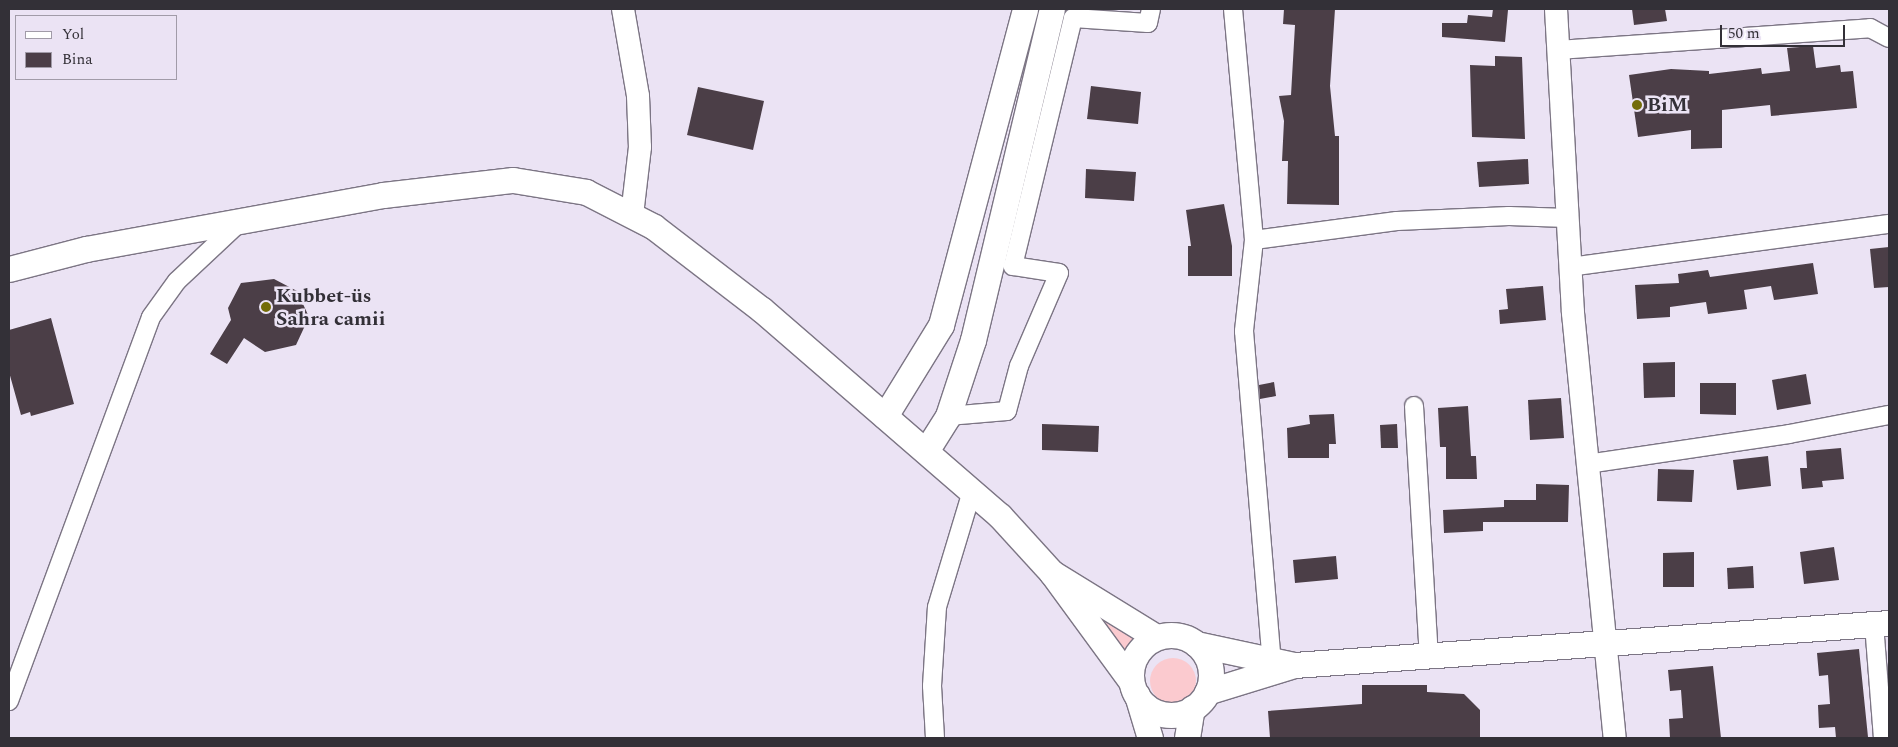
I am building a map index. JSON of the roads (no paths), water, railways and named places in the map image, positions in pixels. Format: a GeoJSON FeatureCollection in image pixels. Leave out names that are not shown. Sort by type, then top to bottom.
{"type":"FeatureCollection","features":[{"type":"Feature","properties":{"kind":"main road"},"geometry":{"type":"LineString","coordinates":[[885,416],[941,325],[1025,9]]}},
{"type":"Feature","properties":{"kind":"main road"},"geometry":{"type":"LineString","coordinates":[[926,451],[948,416],[973,340],[1052,9]]}},
{"type":"Feature","properties":{"kind":"main road"},"geometry":{"type":"LineString","coordinates":[[9,269],[86,249],[242,219],[383,195],[513,180],[586,192],[632,214],[761,309],[972,491],[1052,573],[1150,709],[1162,714],[1176,715],[1200,700],[1283,663]]}},
{"type":"Feature","properties":{"kind":"main road"},"geometry":{"type":"LineString","coordinates":[[1052,573],[1156,637]]}},
{"type":"Feature","properties":{"kind":"main road"},"geometry":{"type":"LineString","coordinates":[[1150,738],[1134,688],[1137,652],[1156,637],[1171,635],[1196,644],[1283,663],[1429,659],[1882,624]]}},
{"type":"Feature","properties":{"kind":"main road"},"geometry":{"type":"LineString","coordinates":[[1187,738],[1210,666],[1196,644]]}},
{"type":"Feature","properties":{"kind":"street"},"geometry":{"type":"LineString","coordinates":[[623,9],[638,96],[640,146],[632,214]]}},
{"type":"Feature","properties":{"kind":"street"},"geometry":{"type":"LineString","coordinates":[[948,416],[1007,411],[1019,366],[1059,273],[1013,266],[1073,18],[1148,23],[1151,9]]}},
{"type":"Feature","properties":{"kind":"street"},"geometry":{"type":"LineString","coordinates":[[1233,9],[1254,240],[1244,331],[1283,663]]}},
{"type":"Feature","properties":{"kind":"street"},"geometry":{"type":"LineString","coordinates":[[1556,9],[1570,267],[1603,646],[1615,738]]}},
{"type":"Feature","properties":{"kind":"street"},"geometry":{"type":"LineString","coordinates":[[1558,50],[1870,28],[1889,38]]}},
{"type":"Feature","properties":{"kind":"street"},"geometry":{"type":"LineString","coordinates":[[1254,240],[1397,221],[1509,216],[1567,218]]}},
{"type":"Feature","properties":{"kind":"street"},"geometry":{"type":"LineString","coordinates":[[9,702],[150,317],[177,281],[242,219]]}},
{"type":"Feature","properties":{"kind":"street"},"geometry":{"type":"LineString","coordinates":[[1570,267],[1889,224]]}},
{"type":"Feature","properties":{"kind":"street"},"geometry":{"type":"LineString","coordinates":[[1414,406],[1429,659]]}},
{"type":"Feature","properties":{"kind":"street"},"geometry":{"type":"LineString","coordinates":[[1586,464],[1789,434],[1889,415]]}},
{"type":"Feature","properties":{"kind":"street"},"geometry":{"type":"LineString","coordinates":[[935,738],[932,686],[937,607],[972,491]]}},
{"type":"Feature","properties":{"kind":"street"},"geometry":{"type":"LineString","coordinates":[[1882,624],[1882,738]]}},
{"type":"Feature","properties":{"kind":"place","name":"BiM"},"geometry":{"type":"Point","coordinates":[1637,105]}},
{"type":"Feature","properties":{"kind":"place","name":"Kubbet-üs Sahra camii"},"geometry":{"type":"Point","coordinates":[266,307]}}]}
